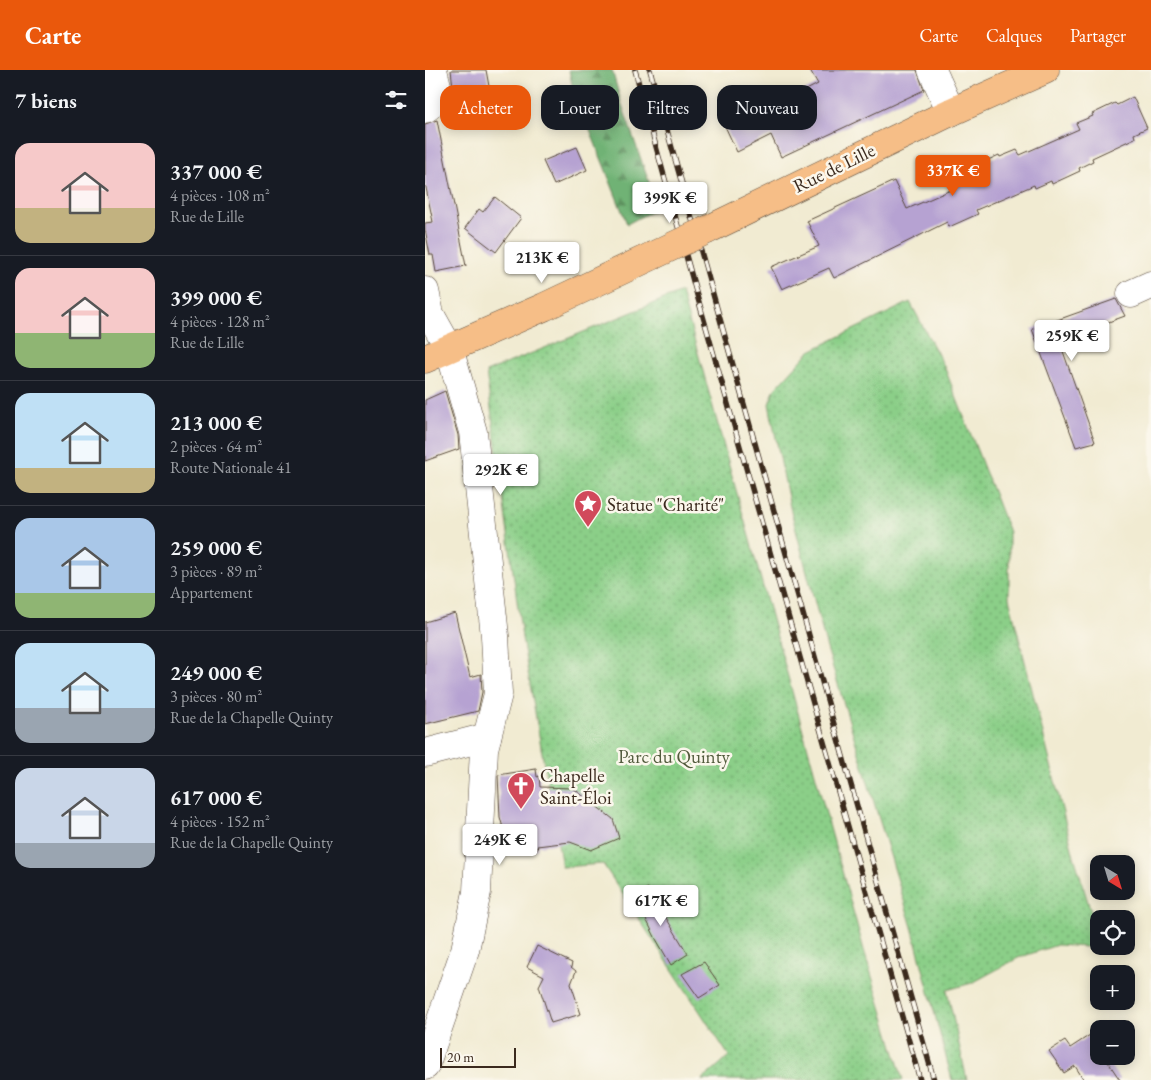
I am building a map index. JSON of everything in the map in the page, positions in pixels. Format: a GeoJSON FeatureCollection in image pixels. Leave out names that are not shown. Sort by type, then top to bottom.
{"type":"FeatureCollection","features":[{"type":"Feature","properties":{"kind":"main road","name":"Rue de Lille"},"geometry":{"type":"LineString","coordinates":[[425,359],[537,310],[951,112],[1045,70]]}},
{"type":"Feature","properties":{"kind":"street"},"geometry":{"type":"LineString","coordinates":[[425,109],[429,106],[438,90],[433,70]]}},
{"type":"Feature","properties":{"kind":"street"},"geometry":{"type":"LineString","coordinates":[[932,70],[951,112]]}},
{"type":"Feature","properties":{"kind":"street"},"geometry":{"type":"LineString","coordinates":[[425,291],[430,314],[449,348],[473,432],[495,636],[498,694],[484,749],[477,892],[465,950],[425,1066]]}},
{"type":"Feature","properties":{"kind":"street"},"geometry":{"type":"LineString","coordinates":[[425,753],[487,737]]}},
{"type":"Feature","properties":{"kind":"green space"},"geometry":{"type":"Polygon","coordinates":[[[569,70],[612,70],[616,85],[572,85],[569,70]]]}},
{"type":"Feature","properties":{"kind":"green space"},"geometry":{"type":"Polygon","coordinates":[[[619,95],[629,130],[631,130],[658,208],[627,224],[590,130],[619,130],[619,95]]]}},
{"type":"Feature","properties":{"kind":"green space","name":"Parc du Quinty"},"geometry":{"type":"Polygon","coordinates":[[[681,292],[864,950],[903,1080],[702,1080],[729,1056],[603,864],[562,867],[522,638],[486,372],[681,292]]]}},
{"type":"Feature","properties":{"kind":"green space"},"geometry":{"type":"Polygon","coordinates":[[[910,302],[944,366],[1009,532],[1009,598],[1073,853],[1090,910],[1090,947],[1057,945],[1018,958],[972,983],[947,990],[967,1080],[952,1080],[912,927],[826,645],[790,507],[769,404],[774,390],[810,351],[910,302]]]}},
{"type":"Feature","properties":{"kind":"building"},"geometry":{"type":"Polygon","coordinates":[[[451,70],[486,70],[489,85],[453,85],[451,70]]]}},
{"type":"Feature","properties":{"kind":"building"},"geometry":{"type":"Polygon","coordinates":[[[810,70],[917,70],[924,90],[781,157],[771,135],[737,152],[727,130],[817,130],[816,85],[818,84],[810,70]]]}},
{"type":"Feature","properties":{"kind":"building"},"geometry":{"type":"Polygon","coordinates":[[[1133,97],[1147,128],[1134,134],[1135,138],[1092,158],[1093,161],[1079,168],[1080,171],[1052,184],[1051,181],[1035,188],[1034,185],[976,210],[978,214],[949,227],[947,222],[834,278],[829,268],[782,289],[771,267],[819,246],[807,221],[894,181],[907,209],[953,189],[952,186],[963,181],[960,175],[977,167],[977,165],[999,155],[1000,157],[1017,150],[1020,155],[1079,129],[1076,123],[1093,116],[1092,114],[1115,103],[1117,105],[1133,97]]]}},
{"type":"Feature","properties":{"kind":"building"},"geometry":{"type":"Polygon","coordinates":[[[437,120],[466,266],[436,272],[433,255],[430,255],[425,229],[425,223],[433,222],[425,183],[425,124],[437,120]]]}},
{"type":"Feature","properties":{"kind":"building"},"geometry":{"type":"Polygon","coordinates":[[[577,147],[587,170],[554,185],[543,161],[577,147]]]}},
{"type":"Feature","properties":{"kind":"building"},"geometry":{"type":"Polygon","coordinates":[[[495,197],[521,218],[496,252],[465,228],[479,209],[483,212],[495,197]]]}},
{"type":"Feature","properties":{"kind":"building"},"geometry":{"type":"Polygon","coordinates":[[[1116,299],[1125,316],[1059,340],[1095,442],[1076,447],[1032,329],[1116,299]]]}},
{"type":"Feature","properties":{"kind":"building"},"geometry":{"type":"Polygon","coordinates":[[[445,391],[458,435],[459,449],[425,461],[425,400],[445,391]]]}},
{"type":"Feature","properties":{"kind":"building"},"geometry":{"type":"Polygon","coordinates":[[[455,613],[470,677],[481,674],[482,692],[478,711],[425,724],[425,622],[455,613]]]}},
{"type":"Feature","properties":{"kind":"building"},"geometry":{"type":"Polygon","coordinates":[[[536,769],[540,787],[573,788],[613,819],[619,838],[591,850],[570,842],[537,846],[538,849],[518,852],[514,838],[506,839],[500,817],[498,775],[536,769]]]}},
{"type":"Feature","properties":{"kind":"building"},"geometry":{"type":"Polygon","coordinates":[[[648,888],[688,954],[671,965],[634,895],[648,888]]]}},
{"type":"Feature","properties":{"kind":"building"},"geometry":{"type":"Polygon","coordinates":[[[537,946],[572,963],[571,967],[576,971],[571,984],[581,1014],[551,1023],[539,986],[544,976],[527,967],[537,946]]]}},
{"type":"Feature","properties":{"kind":"building"},"geometry":{"type":"Polygon","coordinates":[[[704,962],[720,985],[699,998],[682,974],[704,962]]]}},
{"type":"Feature","properties":{"kind":"building"},"geometry":{"type":"Polygon","coordinates":[[[1090,1035],[1090,1065],[1110,1065],[1120,1080],[1084,1080],[1075,1066],[1064,1073],[1049,1051],[1065,1041],[1070,1048],[1090,1035]]]}},
{"type":"Feature","properties":{"kind":"railway"},"geometry":{"type":"LineString","coordinates":[[635,70],[920,1080]]}},
{"type":"Feature","properties":{"kind":"railway"},"geometry":{"type":"LineString","coordinates":[[650,70],[934,1080]]}},
{"type":"Feature","properties":{"kind":"place","name":"Statue \"Charité\""},"geometry":{"type":"Point","coordinates":[588,528]}},
{"type":"Feature","properties":{"kind":"place","name":"Chapelle Saint-Éloi"},"geometry":{"type":"Point","coordinates":[521,810]}}]}
